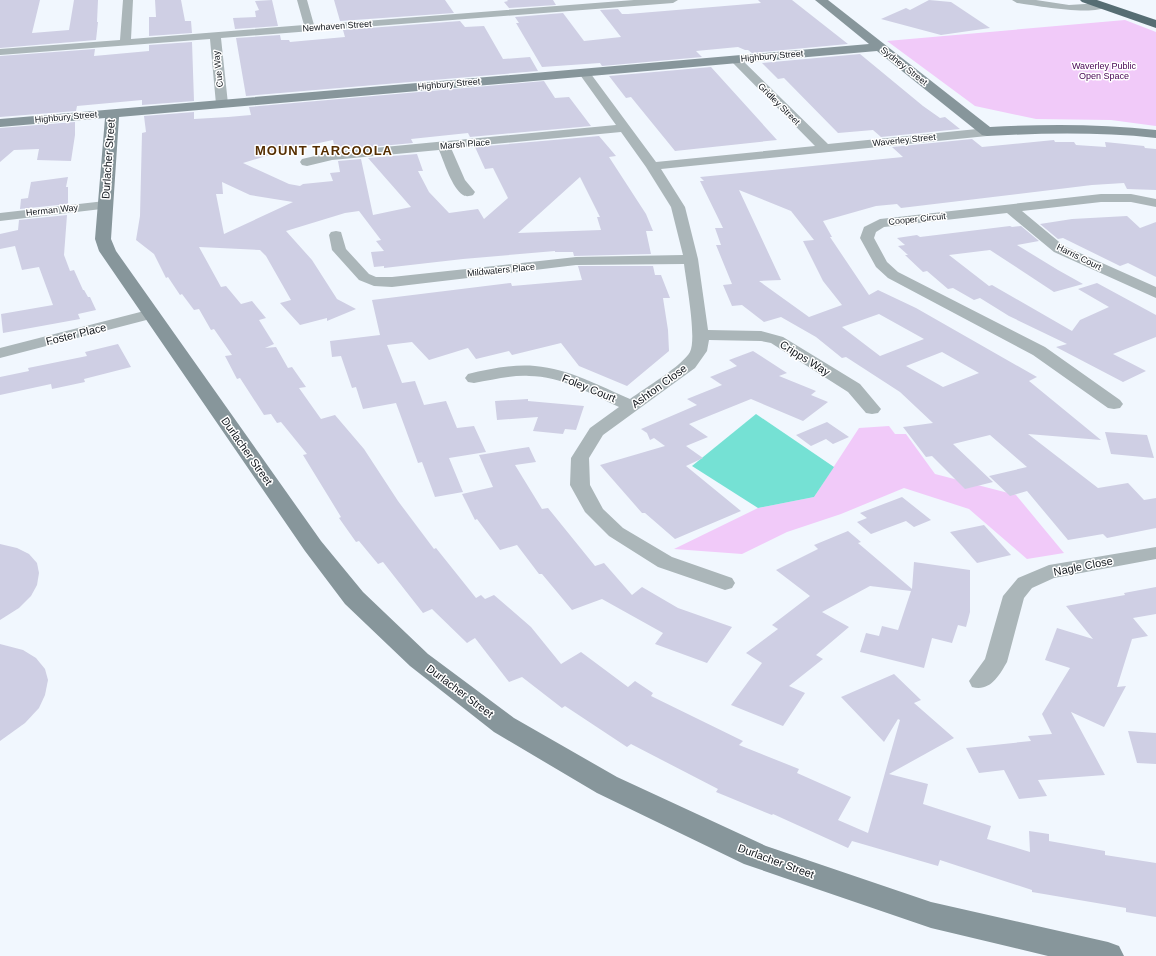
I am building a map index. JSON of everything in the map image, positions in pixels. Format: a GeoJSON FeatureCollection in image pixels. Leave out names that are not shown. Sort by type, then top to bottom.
{"type":"FeatureCollection","features":[{"type":"Feature","properties":{"kind":"highway"},"geometry":{"type":"LineString","coordinates":[[1086,0],[1106,3],[1155,22]]}},
{"type":"Feature","properties":{"kind":"street"},"geometry":{"type":"LineString","coordinates":[[125,42],[128,0]]}},
{"type":"Feature","properties":{"kind":"street"},"geometry":{"type":"LineString","coordinates":[[302,0],[310,28]]}},
{"type":"Feature","properties":{"kind":"street","name":"Newhaven Street"},"geometry":{"type":"LineString","coordinates":[[0,52],[673,0]]}},
{"type":"Feature","properties":{"kind":"street","name":"Sydney Street"},"geometry":{"type":"LineString","coordinates":[[821,0],[988,132]]}},
{"type":"Feature","properties":{"kind":"street"},"geometry":{"type":"LineString","coordinates":[[1017,0],[1069,8],[1106,3]]}},
{"type":"Feature","properties":{"kind":"street"},"geometry":{"type":"LineString","coordinates":[[479,4],[485,15]]}},
{"type":"Feature","properties":{"kind":"street","name":"Cue Way"},"geometry":{"type":"LineString","coordinates":[[215,35],[222,104]]}},
{"type":"Feature","properties":{"kind":"street","name":"Highbury Street"},"geometry":{"type":"LineString","coordinates":[[0,123],[880,47]]}},
{"type":"Feature","properties":{"kind":"street","name":"Gridley Street"},"geometry":{"type":"LineString","coordinates":[[735,59],[824,148]]}},
{"type":"Feature","properties":{"kind":"street","name":"Ashton Close"},"geometry":{"type":"LineString","coordinates":[[584,72],[652,166],[678,207],[691,259],[701,336],[699,351],[689,364],[596,432],[580,458],[580,485],[595,512],[616,532],[665,562],[725,583]]}},
{"type":"Feature","properties":{"kind":"street","name":"Durlacher Street"},"geometry":{"type":"LineString","coordinates":[[112,113],[103,239],[108,251],[313,546],[354,598],[419,660],[504,724],[607,785],[755,855],[931,915],[1108,956]]}},
{"type":"Feature","properties":{"kind":"street","name":"Marsh Place"},"geometry":{"type":"LineString","coordinates":[[307,162],[332,156],[624,128]]}},
{"type":"Feature","properties":{"kind":"street","name":"Waverley Street"},"geometry":{"type":"LineString","coordinates":[[652,166],[988,132],[1043,128],[1084,128],[1156,134]]}},
{"type":"Feature","properties":{"kind":"street"},"geometry":{"type":"LineString","coordinates":[[444,146],[459,181],[468,192]]}},
{"type":"Feature","properties":{"kind":"street","name":"Cooper Circuit"},"geometry":{"type":"LineString","coordinates":[[1114,404],[1039,351],[893,275],[880,264],[867,238],[869,230],[880,223],[1101,198],[1131,198],[1156,203]]}},
{"type":"Feature","properties":{"kind":"street","name":"Herman Way"},"geometry":{"type":"LineString","coordinates":[[0,217],[105,205]]}},
{"type":"Feature","properties":{"kind":"street","name":"Harris Court"},"geometry":{"type":"LineString","coordinates":[[1010,208],[1059,249],[1156,293]]}},
{"type":"Feature","properties":{"kind":"street","name":"Mildwaters Place"},"geometry":{"type":"LineString","coordinates":[[336,235],[339,250],[364,277],[374,281],[392,282],[598,260],[691,259]]}},
{"type":"Feature","properties":{"kind":"street","name":"Foster Place"},"geometry":{"type":"LineString","coordinates":[[0,353],[152,314]]}},
{"type":"Feature","properties":{"kind":"street","name":"Cripps Way"},"geometry":{"type":"LineString","coordinates":[[701,336],[761,336],[777,340],[854,388],[872,409]]}},
{"type":"Feature","properties":{"kind":"street","name":"Foley Court"},"geometry":{"type":"LineString","coordinates":[[474,378],[506,372],[535,371],[562,376],[632,406]]}},
{"type":"Feature","properties":{"kind":"street","name":"Nagle Close"},"geometry":{"type":"LineString","coordinates":[[980,681],[996,662],[1014,596],[1025,584],[1049,572],[1156,553]]}},
{"type":"Feature","properties":{"kind":"green space","name":"Waverley Public Open Space"},"geometry":{"type":"Polygon","coordinates":[[[1125,20],[1156,32],[1156,126],[1111,120],[1036,119],[975,106],[887,41],[1125,20]]]}},
{"type":"Feature","properties":{"kind":"green space"},"geometry":{"type":"Polygon","coordinates":[[[889,426],[895,434],[906,434],[935,474],[1016,495],[1064,553],[1027,559],[969,509],[904,488],[841,514],[787,532],[742,554],[674,549],[758,508],[814,497],[859,428],[889,426]]]}},
{"type":"Feature","properties":{"kind":"shaded area"},"geometry":{"type":"Polygon","coordinates":[[[756,414],[834,467],[814,497],[758,508],[692,466],[756,414]]]}},
{"type":"Feature","properties":{"kind":"building"},"geometry":{"type":"Polygon","coordinates":[[[0,0],[40,0],[32,33],[69,30],[74,0],[98,0],[96,40],[0,48],[0,0]]]}},
{"type":"Feature","properties":{"kind":"building"},"geometry":{"type":"Polygon","coordinates":[[[155,0],[181,0],[185,21],[191,21],[192,33],[149,36],[149,17],[156,17],[155,0]]]}},
{"type":"Feature","properties":{"kind":"building"},"geometry":{"type":"Polygon","coordinates":[[[272,0],[278,26],[235,29],[233,18],[256,17],[255,11],[259,10],[255,1],[272,0]]]}},
{"type":"Feature","properties":{"kind":"building"},"geometry":{"type":"Polygon","coordinates":[[[334,0],[445,0],[454,13],[340,21],[334,0]]]}},
{"type":"Feature","properties":{"kind":"building"},"geometry":{"type":"Polygon","coordinates":[[[507,0],[553,0],[556,5],[509,8],[504,2],[508,1],[507,0]]]}},
{"type":"Feature","properties":{"kind":"building"},"geometry":{"type":"Polygon","coordinates":[[[758,0],[792,0],[848,44],[752,53],[738,47],[696,51],[702,57],[602,66],[600,63],[542,67],[516,23],[519,23],[515,17],[563,13],[584,41],[621,37],[600,10],[618,9],[622,14],[628,14],[761,3],[758,0]]]}},
{"type":"Feature","properties":{"kind":"building"},"geometry":{"type":"Polygon","coordinates":[[[929,0],[951,2],[990,28],[941,35],[881,19],[906,8],[910,10],[929,0]]]}},
{"type":"Feature","properties":{"kind":"building"},"geometry":{"type":"Polygon","coordinates":[[[460,21],[465,27],[484,26],[503,59],[530,57],[538,71],[246,96],[236,38],[280,35],[281,40],[289,40],[290,42],[345,37],[343,30],[460,21]]]}},
{"type":"Feature","properties":{"kind":"building"},"geometry":{"type":"Polygon","coordinates":[[[192,42],[194,101],[142,105],[142,100],[77,106],[76,111],[0,117],[0,56],[95,49],[94,56],[149,51],[149,45],[192,42]]]}},
{"type":"Feature","properties":{"kind":"building"},"geometry":{"type":"Polygon","coordinates":[[[860,54],[923,106],[940,118],[945,117],[960,129],[881,137],[873,130],[838,133],[784,78],[778,79],[762,63],[860,54]]]}},
{"type":"Feature","properties":{"kind":"building"},"geometry":{"type":"Polygon","coordinates":[[[711,67],[777,140],[675,151],[631,97],[626,98],[609,76],[711,67]]]}},
{"type":"Feature","properties":{"kind":"building"},"geometry":{"type":"Polygon","coordinates":[[[544,81],[555,98],[569,97],[591,126],[470,137],[468,133],[411,139],[413,143],[335,150],[333,140],[286,150],[243,163],[289,184],[300,186],[303,184],[333,181],[330,173],[340,172],[338,161],[361,159],[373,215],[411,207],[368,158],[417,154],[423,171],[418,171],[429,192],[449,213],[478,209],[484,219],[508,198],[493,168],[485,169],[475,147],[599,136],[616,156],[609,157],[646,214],[653,231],[646,231],[651,254],[574,256],[573,252],[555,251],[384,268],[384,266],[374,267],[371,252],[384,251],[376,241],[381,240],[359,211],[345,213],[286,231],[312,260],[337,299],[356,309],[327,321],[327,318],[300,325],[280,303],[291,300],[266,256],[260,250],[199,247],[221,287],[226,286],[241,304],[252,301],[266,318],[259,320],[274,344],[265,348],[276,347],[288,368],[292,367],[306,387],[299,388],[321,419],[335,415],[364,449],[398,501],[434,549],[436,548],[476,598],[481,595],[485,599],[494,595],[531,627],[561,664],[581,652],[628,687],[635,681],[653,693],[651,696],[743,741],[739,745],[799,769],[797,773],[851,797],[838,820],[868,833],[900,720],[898,719],[884,742],[841,697],[894,674],[921,700],[914,703],[954,738],[889,774],[928,784],[923,804],[991,826],[987,839],[1030,852],[1029,831],[1049,834],[1049,841],[1105,851],[1105,855],[1156,863],[1156,917],[1126,912],[1126,908],[1032,892],[1032,890],[940,860],[938,866],[852,841],[848,848],[773,814],[772,815],[716,792],[718,789],[631,744],[627,747],[565,706],[562,708],[522,677],[509,682],[475,638],[467,643],[432,609],[423,613],[383,562],[378,564],[359,541],[356,542],[339,518],[341,517],[303,455],[307,454],[281,422],[277,423],[271,414],[264,415],[240,378],[237,379],[225,356],[232,355],[214,329],[211,330],[199,309],[194,310],[182,294],[180,295],[168,277],[166,278],[154,254],[136,240],[140,216],[142,133],[146,132],[144,116],[194,112],[194,119],[251,115],[249,107],[544,81]],[[580,177],[518,233],[601,230],[597,217],[600,217],[580,177]],[[222,182],[223,194],[216,194],[224,234],[293,202],[250,195],[222,182]]]}},
{"type":"Feature","properties":{"kind":"building"},"geometry":{"type":"Polygon","coordinates":[[[75,122],[75,135],[71,161],[37,160],[39,149],[14,150],[0,162],[0,128],[75,122]]]}},
{"type":"Feature","properties":{"kind":"building"},"geometry":{"type":"Polygon","coordinates":[[[972,139],[982,147],[1054,140],[1055,142],[1074,142],[1076,145],[1106,147],[1105,142],[1144,146],[1145,148],[1156,149],[1156,190],[1127,189],[1124,183],[1092,185],[901,208],[897,204],[876,206],[823,221],[832,237],[830,237],[869,295],[878,290],[916,308],[1037,377],[1029,381],[1101,440],[1028,434],[1098,488],[1128,483],[1144,500],[1156,498],[1156,528],[1107,538],[1103,534],[1068,540],[1027,491],[1010,496],[989,476],[1027,467],[990,435],[953,444],[993,482],[965,489],[932,456],[926,457],[903,427],[933,423],[900,392],[846,357],[842,358],[816,337],[781,317],[764,322],[742,305],[732,306],[723,285],[732,284],[716,245],[721,245],[715,228],[723,228],[700,181],[704,181],[700,177],[903,157],[892,147],[972,139]],[[739,190],[781,280],[759,281],[809,317],[842,305],[823,281],[803,241],[814,240],[791,211],[739,190]],[[879,314],[842,327],[880,356],[924,339],[879,314]],[[942,352],[906,366],[943,387],[979,373],[942,352]]]}},
{"type":"Feature","properties":{"kind":"building"},"geometry":{"type":"Polygon","coordinates":[[[68,177],[66,187],[68,187],[68,204],[20,209],[21,199],[28,198],[31,182],[68,177]]]}},
{"type":"Feature","properties":{"kind":"building"},"geometry":{"type":"Polygon","coordinates":[[[67,215],[64,255],[70,271],[74,270],[83,290],[88,297],[90,297],[96,310],[78,314],[80,319],[3,333],[1,314],[53,305],[39,267],[22,270],[15,246],[0,249],[0,234],[18,230],[19,220],[67,215]]]}},
{"type":"Feature","properties":{"kind":"building"},"geometry":{"type":"Polygon","coordinates":[[[1127,216],[1140,228],[1156,222],[1156,277],[1128,263],[1120,266],[1063,238],[1058,239],[1040,224],[1072,219],[1127,216]]]}},
{"type":"Feature","properties":{"kind":"building"},"geometry":{"type":"Polygon","coordinates":[[[1021,226],[1039,241],[1017,245],[1083,284],[1054,292],[990,250],[949,255],[989,286],[992,285],[1072,331],[1080,320],[1109,307],[1078,289],[1097,283],[1156,315],[1156,337],[1113,354],[1146,371],[1123,382],[1056,347],[1067,344],[1009,316],[980,298],[974,300],[953,288],[948,289],[927,271],[923,272],[898,246],[905,245],[897,238],[917,235],[920,237],[1021,226]]]}},
{"type":"Feature","properties":{"kind":"building"},"geometry":{"type":"Polygon","coordinates":[[[578,266],[653,266],[655,275],[661,275],[670,298],[663,298],[668,330],[669,351],[627,386],[579,366],[561,343],[512,355],[509,351],[476,359],[468,348],[429,360],[412,342],[387,345],[402,383],[415,381],[424,405],[446,401],[457,428],[474,426],[486,452],[449,458],[463,492],[435,497],[422,462],[418,463],[396,403],[363,409],[356,387],[352,388],[341,356],[332,357],[330,341],[380,335],[372,300],[511,283],[512,286],[582,280],[578,266]]]}},
{"type":"Feature","properties":{"kind":"building"},"geometry":{"type":"Polygon","coordinates":[[[118,344],[131,367],[84,379],[85,382],[52,389],[51,384],[0,395],[0,377],[29,371],[28,368],[87,356],[85,352],[118,344]]]}},
{"type":"Feature","properties":{"kind":"building"},"geometry":{"type":"Polygon","coordinates":[[[753,351],[787,373],[779,376],[816,391],[811,395],[828,402],[803,421],[751,399],[689,424],[708,437],[686,446],[703,458],[686,466],[741,511],[675,539],[645,513],[642,513],[600,465],[665,446],[654,438],[650,440],[647,433],[641,429],[697,405],[687,399],[722,385],[710,377],[737,366],[729,360],[753,351]]]}},
{"type":"Feature","properties":{"kind":"building"},"geometry":{"type":"Polygon","coordinates":[[[528,399],[528,401],[584,406],[576,430],[565,429],[563,434],[533,431],[538,417],[497,420],[495,401],[528,399]]]}},
{"type":"Feature","properties":{"kind":"building"},"geometry":{"type":"Polygon","coordinates":[[[827,422],[849,437],[833,444],[826,439],[811,446],[796,435],[827,422]]]}},
{"type":"Feature","properties":{"kind":"building"},"geometry":{"type":"Polygon","coordinates":[[[1105,432],[1147,435],[1154,458],[1111,454],[1105,432]]]}},
{"type":"Feature","properties":{"kind":"building"},"geometry":{"type":"Polygon","coordinates":[[[529,447],[536,462],[515,465],[542,509],[548,508],[595,566],[604,563],[632,595],[642,587],[678,608],[732,627],[707,663],[655,644],[663,633],[602,599],[572,610],[542,574],[539,574],[517,545],[500,550],[477,519],[475,520],[462,494],[493,487],[479,455],[529,447]]]}},
{"type":"Feature","properties":{"kind":"building"},"geometry":{"type":"Polygon","coordinates":[[[902,497],[931,520],[914,527],[906,521],[871,534],[857,522],[867,518],[860,513],[902,497]]]}},
{"type":"Feature","properties":{"kind":"building"},"geometry":{"type":"Polygon","coordinates":[[[984,525],[1011,555],[977,563],[950,532],[984,525]]]}},
{"type":"Feature","properties":{"kind":"building"},"geometry":{"type":"Polygon","coordinates":[[[848,531],[861,542],[858,543],[912,589],[914,562],[970,570],[970,612],[966,627],[958,625],[952,643],[932,638],[924,668],[860,652],[866,633],[879,636],[882,626],[898,630],[911,591],[870,586],[822,612],[849,627],[816,655],[823,659],[789,686],[805,693],[783,726],[731,705],[762,663],[746,653],[778,629],[772,625],[810,596],[776,570],[818,549],[814,545],[848,531]]]}},
{"type":"Feature","properties":{"kind":"building"},"geometry":{"type":"Polygon","coordinates":[[[0,544],[17,548],[29,554],[37,563],[39,573],[37,585],[31,596],[19,608],[0,620],[0,544]]]}},
{"type":"Feature","properties":{"kind":"building"},"geometry":{"type":"Polygon","coordinates":[[[1156,587],[1156,614],[1133,618],[1148,636],[1132,639],[1117,687],[1126,686],[1104,727],[1071,712],[1105,775],[1038,780],[1047,796],[1019,799],[1004,770],[979,773],[966,748],[1031,741],[1028,736],[1052,734],[1042,714],[1070,668],[1045,660],[1057,628],[1093,639],[1066,606],[1125,595],[1124,593],[1156,587]]]}},
{"type":"Feature","properties":{"kind":"building"},"geometry":{"type":"Polygon","coordinates":[[[0,644],[23,650],[36,658],[45,669],[48,680],[45,695],[39,708],[25,723],[0,741],[0,644]]]}},
{"type":"Feature","properties":{"kind":"building"},"geometry":{"type":"Polygon","coordinates":[[[1128,731],[1156,733],[1156,764],[1137,763],[1128,731]]]}},
{"type":"Feature","properties":{"kind":"district","name":"MOUNT TARCOOLA"},"geometry":{"type":"Point","coordinates":[324,150]}}]}
